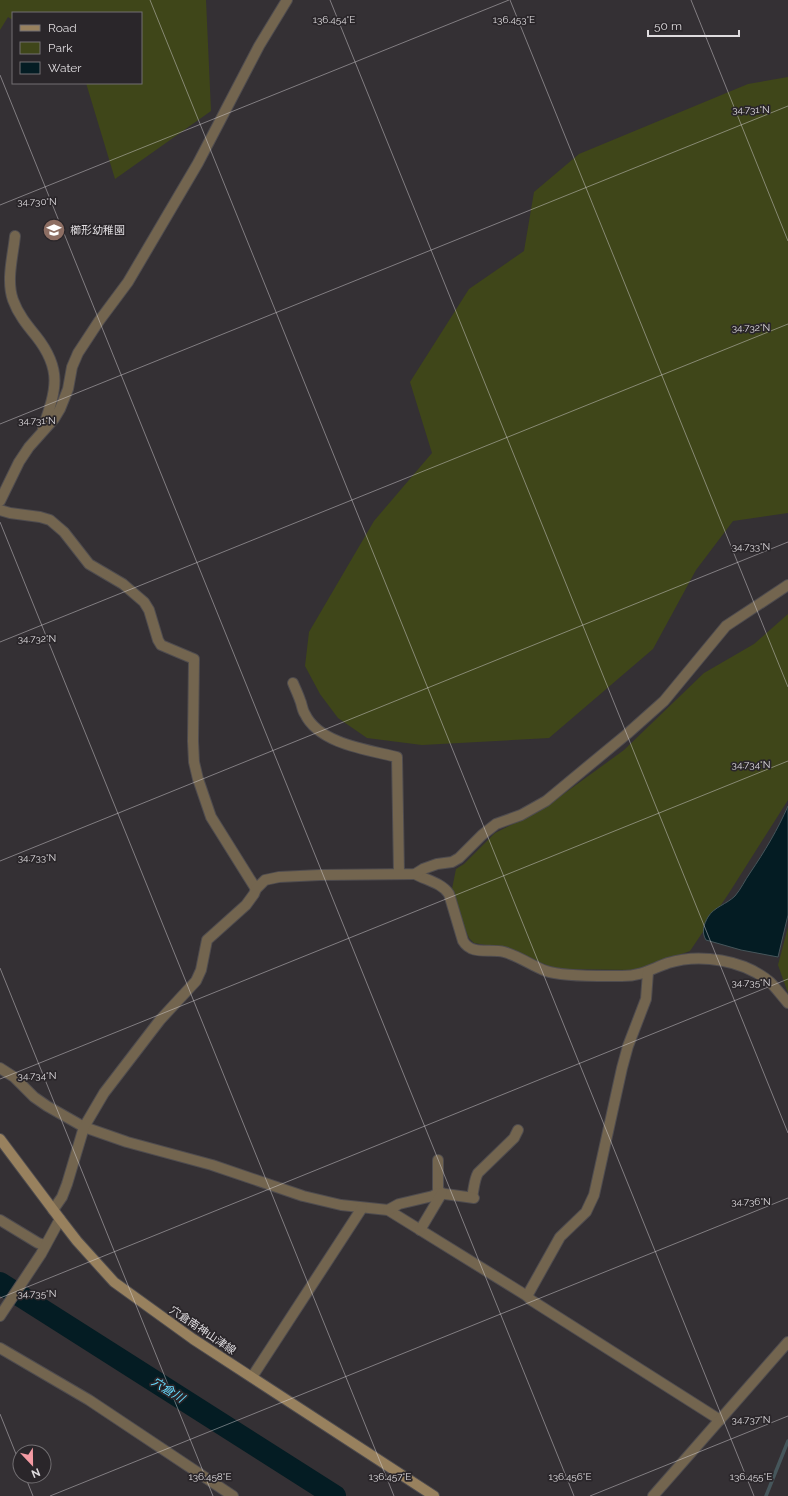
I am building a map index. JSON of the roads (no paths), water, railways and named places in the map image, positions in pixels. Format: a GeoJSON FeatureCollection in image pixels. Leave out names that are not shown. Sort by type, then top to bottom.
{"type":"FeatureCollection","features":[{"type":"Feature","properties":{"kind":"main road","name":"穴倉南神山津線"},"geometry":{"type":"LineString","coordinates":[[0,1139],[60,1219],[114,1282],[193,1339],[434,1496]]}},
{"type":"Feature","properties":{"kind":"street"},"geometry":{"type":"LineString","coordinates":[[0,501],[28,447],[54,419],[65,399],[72,367],[78,353],[132,276],[198,163],[259,46],[287,0]]}},
{"type":"Feature","properties":{"kind":"street"},"geometry":{"type":"LineString","coordinates":[[15,236],[10,276],[12,296],[23,319],[48,352],[54,372],[55,388],[42,432]]}},
{"type":"Feature","properties":{"kind":"street"},"geometry":{"type":"LineString","coordinates":[[0,510],[50,520],[64,532],[89,564],[124,584],[144,602],[149,610],[158,640],[161,645],[194,659],[194,762],[198,779],[211,817],[256,890]]}},
{"type":"Feature","properties":{"kind":"street"},"geometry":{"type":"LineString","coordinates":[[415,874],[423,869],[437,864],[452,862],[459,858],[482,835],[496,824],[521,815],[546,801],[627,734],[664,701],[726,626],[788,585]]}},
{"type":"Feature","properties":{"kind":"street"},"geometry":{"type":"LineString","coordinates":[[292,682],[300,699],[304,714],[316,728],[325,735],[342,744],[397,757],[399,874]]}},
{"type":"Feature","properties":{"kind":"street"},"geometry":{"type":"LineString","coordinates":[[53,1210],[62,1197],[68,1184],[84,1127],[104,1093],[117,1074],[160,1020],[196,981],[203,960],[206,940],[246,905],[256,890],[266,880],[279,877],[320,875],[415,874],[446,890],[449,894],[463,940],[466,946],[473,949],[504,952],[556,974],[635,976],[668,963],[708,959],[740,966],[756,973],[770,982],[788,1003]]}},
{"type":"Feature","properties":{"kind":"street"},"geometry":{"type":"LineString","coordinates":[[527,1296],[560,1237],[586,1212],[594,1195],[624,1061],[646,999],[648,972]]}},
{"type":"Feature","properties":{"kind":"street"},"geometry":{"type":"LineString","coordinates":[[0,1068],[14,1077],[34,1097],[84,1127],[146,1148],[212,1164],[303,1196],[342,1205],[388,1210],[527,1296],[537,1304],[720,1420]]}},
{"type":"Feature","properties":{"kind":"street"},"geometry":{"type":"LineString","coordinates":[[388,1210],[399,1204],[434,1196],[440,1193],[473,1197],[475,1178],[478,1173],[514,1138],[518,1130]]}},
{"type":"Feature","properties":{"kind":"street"},"geometry":{"type":"LineString","coordinates":[[420,1230],[440,1193],[438,1160]]}},
{"type":"Feature","properties":{"kind":"street"},"geometry":{"type":"LineString","coordinates":[[252,1377],[362,1208]]}},
{"type":"Feature","properties":{"kind":"street"},"geometry":{"type":"LineString","coordinates":[[0,1316],[43,1250],[60,1219]]}},
{"type":"Feature","properties":{"kind":"street"},"geometry":{"type":"LineString","coordinates":[[0,1220],[38,1243],[43,1250]]}},
{"type":"Feature","properties":{"kind":"street"},"geometry":{"type":"LineString","coordinates":[[653,1496],[788,1342]]}},
{"type":"Feature","properties":{"kind":"street"},"geometry":{"type":"LineString","coordinates":[[0,1348],[89,1400],[233,1496]]}},
{"type":"Feature","properties":{"kind":"water"},"geometry":{"type":"Polygon","coordinates":[[[788,806],[788,915],[778,957],[741,950],[706,940],[704,937],[704,928],[708,917],[735,896],[771,840],[788,806]]]}},
{"type":"Feature","properties":{"kind":"waterway","name":"穴倉川"},"geometry":{"type":"LineString","coordinates":[[0,1283],[335,1496]]}},
{"type":"Feature","properties":{"kind":"waterway"},"geometry":{"type":"LineString","coordinates":[[766,1496],[788,1441]]}},
{"type":"Feature","properties":{"kind":"place","name":"櫛形幼稚園"},"geometry":{"type":"Point","coordinates":[54,230]}}]}
